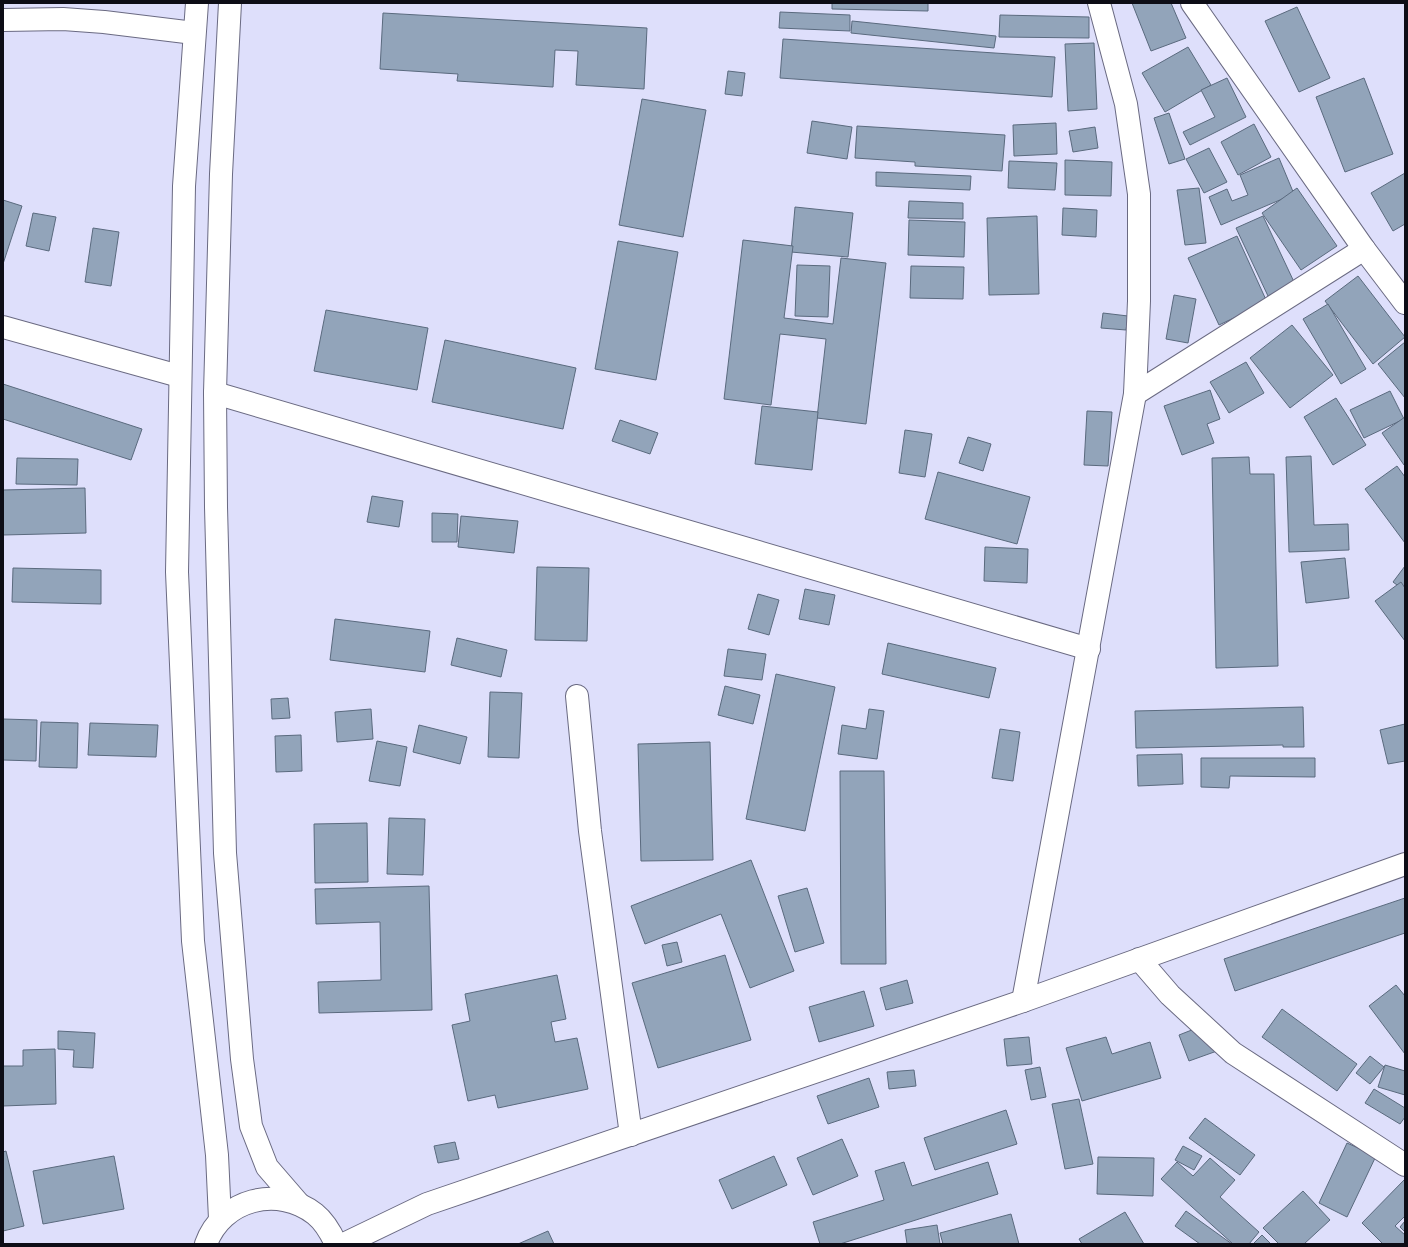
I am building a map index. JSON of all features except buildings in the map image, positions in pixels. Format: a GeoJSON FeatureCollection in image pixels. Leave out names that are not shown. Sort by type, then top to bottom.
{"type":"FeatureCollection","features":[{"type":"Feature","properties":{"kind":"main road"},"geometry":{"type":"LineString","coordinates":[[197,3],[184,186],[179,376],[177,572],[193,933],[217,1154],[220,1219]]}},
{"type":"Feature","properties":{"kind":"main road"},"geometry":{"type":"LineString","coordinates":[[230,3],[221,174],[215,392],[216,507],[225,853],[242,1060],[251,1126],[267,1167],[299,1204]]}},
{"type":"Feature","properties":{"kind":"main road"},"geometry":{"type":"LineString","coordinates":[[1023,1001],[1135,394],[1139,301],[1139,194],[1126,104],[1099,3]]}},
{"type":"Feature","properties":{"kind":"main road"},"geometry":{"type":"LineString","coordinates":[[1192,3],[1364,250],[1403,297]]}},
{"type":"Feature","properties":{"kind":"main road"},"geometry":{"type":"LineString","coordinates":[[3,20],[70,19],[194,33]]}},
{"type":"Feature","properties":{"kind":"main road"},"geometry":{"type":"LineString","coordinates":[[1135,394],[1364,250]]}},
{"type":"Feature","properties":{"kind":"main road"},"geometry":{"type":"LineString","coordinates":[[3,327],[179,376]]}},
{"type":"Feature","properties":{"kind":"main road"},"geometry":{"type":"LineString","coordinates":[[215,392],[1089,648]]}},
{"type":"Feature","properties":{"kind":"main road"},"geometry":{"type":"LineString","coordinates":[[577,696],[590,832],[631,1135]]}},
{"type":"Feature","properties":{"kind":"main road"},"geometry":{"type":"LineString","coordinates":[[344,1244],[427,1204],[1023,1001],[1405,864]]}},
{"type":"Feature","properties":{"kind":"main road"},"geometry":{"type":"LineString","coordinates":[[1139,959],[1170,995],[1233,1053],[1405,1165]]}},
{"type":"Feature","properties":{"kind":"main road"},"geometry":{"type":"LineString","coordinates":[[206,1244],[209,1234],[220,1219],[237,1206],[257,1199],[278,1198],[299,1204],[316,1214],[329,1229],[336,1244]]}}]}
